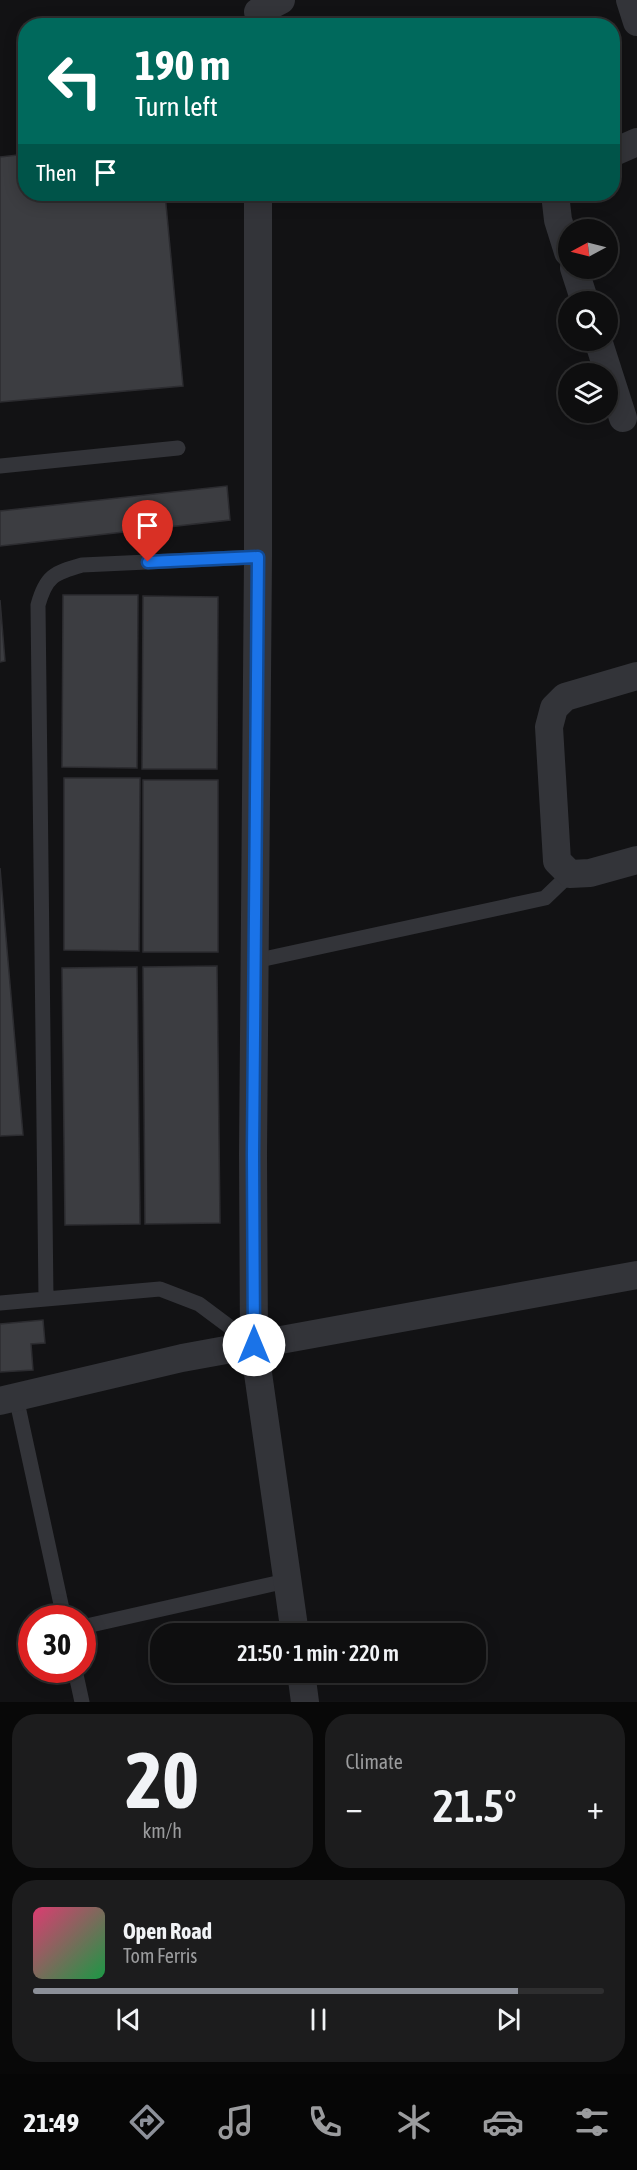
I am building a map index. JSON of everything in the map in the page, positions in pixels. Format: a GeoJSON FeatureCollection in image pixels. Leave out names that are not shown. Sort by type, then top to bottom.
{"type":"FeatureCollection","features":[{"type":"Feature","properties":{"kind":"street"},"geometry":{"type":"LineString","coordinates":[[630,0],[637,22]]}},
{"type":"Feature","properties":{"kind":"street"},"geometry":{"type":"LineString","coordinates":[[620,149],[637,142]]}},
{"type":"Feature","properties":{"kind":"street"},"geometry":{"type":"LineString","coordinates":[[258,201],[254,1345],[293,1623]]}},
{"type":"Feature","properties":{"kind":"street"},"geometry":{"type":"LineString","coordinates":[[556,201],[558,220]]}},
{"type":"Feature","properties":{"kind":"street"},"geometry":{"type":"LineString","coordinates":[[602,351],[623,418]]}},
{"type":"Feature","properties":{"kind":"street"},"geometry":{"type":"LineString","coordinates":[[637,676],[565,697],[554,708],[549,727],[557,861],[570,874],[590,873],[637,860]]}},
{"type":"Feature","properties":{"kind":"street"},"geometry":{"type":"LineString","coordinates":[[8,1399],[182,1358],[637,1275]]}},
{"type":"Feature","properties":{"kind":"street"},"geometry":{"type":"LineString","coordinates":[[302,1683],[305,1702]]}},
{"type":"Feature","properties":{"kind":"lane"},"geometry":{"type":"LineString","coordinates":[[0,466],[178,448]]}},
{"type":"Feature","properties":{"kind":"lane"},"geometry":{"type":"LineString","coordinates":[[46,1299],[38,605],[43,587],[56,572],[82,564],[258,557]]}},
{"type":"Feature","properties":{"kind":"lane"},"geometry":{"type":"LineString","coordinates":[[255,961],[545,898],[570,874]]}},
{"type":"Feature","properties":{"kind":"lane"},"geometry":{"type":"LineString","coordinates":[[0,1303],[160,1289],[199,1304],[254,1345]]}},
{"type":"Feature","properties":{"kind":"lane"},"geometry":{"type":"LineString","coordinates":[[8,1399],[61,1605]]}},
{"type":"Feature","properties":{"kind":"lane"},"geometry":{"type":"LineString","coordinates":[[96,1624],[286,1581]]}},
{"type":"Feature","properties":{"kind":"lane"},"geometry":{"type":"LineString","coordinates":[[78,1683],[82,1702]]}},
{"type":"Feature","properties":{"kind":"building"},"geometry":{"type":"Polygon","coordinates":[[[18,155],[18,201],[166,201],[183,386],[0,402],[0,157],[18,155]]]}},
{"type":"Feature","properties":{"kind":"building"},"geometry":{"type":"Polygon","coordinates":[[[227,486],[230,520],[0,546],[0,511],[227,486]]]}},
{"type":"Feature","properties":{"kind":"building"},"geometry":{"type":"Polygon","coordinates":[[[63,595],[138,595],[137,768],[62,767],[63,595]]]}},
{"type":"Feature","properties":{"kind":"building"},"geometry":{"type":"Polygon","coordinates":[[[143,596],[218,597],[217,769],[142,769],[143,596]]]}},
{"type":"Feature","properties":{"kind":"building"},"geometry":{"type":"Polygon","coordinates":[[[0,600],[5,661],[0,662],[0,600]]]}},
{"type":"Feature","properties":{"kind":"building"},"geometry":{"type":"Polygon","coordinates":[[[64,778],[140,778],[139,951],[64,950],[64,778]]]}},
{"type":"Feature","properties":{"kind":"building"},"geometry":{"type":"Polygon","coordinates":[[[143,780],[218,780],[218,952],[143,952],[143,780]]]}},
{"type":"Feature","properties":{"kind":"building"},"geometry":{"type":"Polygon","coordinates":[[[0,868],[23,1135],[0,1136],[0,868]]]}},
{"type":"Feature","properties":{"kind":"building"},"geometry":{"type":"Polygon","coordinates":[[[217,966],[220,1223],[145,1224],[143,967],[217,966]]]}},
{"type":"Feature","properties":{"kind":"building"},"geometry":{"type":"Polygon","coordinates":[[[137,967],[140,1224],[65,1225],[62,968],[137,967]]]}},
{"type":"Feature","properties":{"kind":"building"},"geometry":{"type":"Polygon","coordinates":[[[43,1320],[45,1343],[31,1344],[33,1370],[0,1372],[0,1324],[43,1320]]]}},
{"type":"Feature","properties":{"kind":"route"},"geometry":{"type":"LineString","coordinates":[[148,562],[258,557],[253,1155],[254,1345]]}}]}
